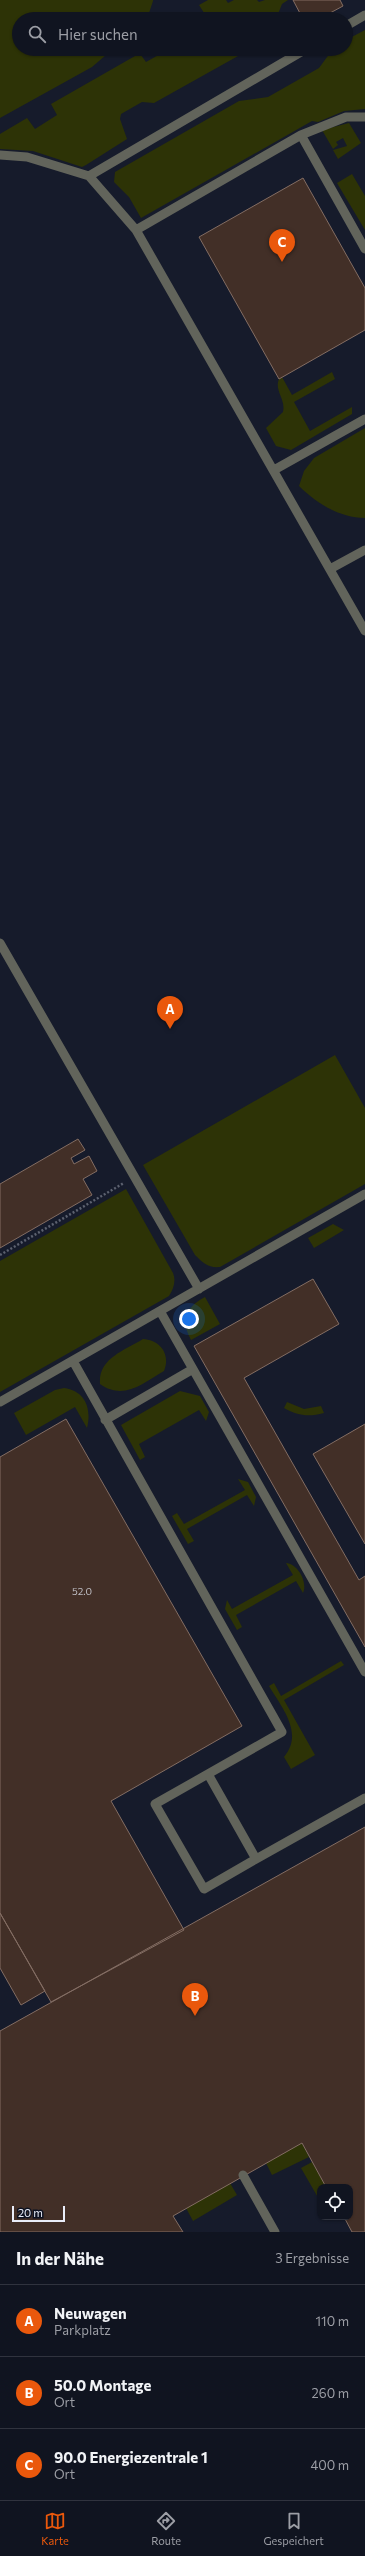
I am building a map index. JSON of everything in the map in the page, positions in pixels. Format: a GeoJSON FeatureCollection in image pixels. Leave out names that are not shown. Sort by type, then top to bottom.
{"type":"FeatureCollection","features":[{"type":"Feature","properties":{"kind":"lane"},"geometry":{"type":"LineString","coordinates":[[353,22],[365,15]]}},
{"type":"Feature","properties":{"kind":"lane"},"geometry":{"type":"LineString","coordinates":[[89,176],[294,56]]}},
{"type":"Feature","properties":{"kind":"lane"},"geometry":{"type":"LineString","coordinates":[[136,230],[301,135],[346,117],[365,117]]}},
{"type":"Feature","properties":{"kind":"lane"},"geometry":{"type":"LineString","coordinates":[[301,135],[365,249]]}},
{"type":"Feature","properties":{"kind":"lane"},"geometry":{"type":"LineString","coordinates":[[0,155],[27,157],[89,176],[136,230],[365,630]]}},
{"type":"Feature","properties":{"kind":"lane"},"geometry":{"type":"LineString","coordinates":[[274,470],[365,419]]}},
{"type":"Feature","properties":{"kind":"lane"},"geometry":{"type":"LineString","coordinates":[[330,570],[365,550]]}},
{"type":"Feature","properties":{"kind":"lane"},"geometry":{"type":"LineString","coordinates":[[0,943],[199,1289]]}},
{"type":"Feature","properties":{"kind":"lane"},"geometry":{"type":"LineString","coordinates":[[0,1402],[365,1194]]}},
{"type":"Feature","properties":{"kind":"lane"},"geometry":{"type":"LineString","coordinates":[[160,1311],[365,1672]]}},
{"type":"Feature","properties":{"kind":"lane"},"geometry":{"type":"LineString","coordinates":[[72,1361],[282,1732],[155,1804],[204,1889],[365,1798]]}},
{"type":"Feature","properties":{"kind":"lane"},"geometry":{"type":"LineString","coordinates":[[105,1420],[194,1370]]}},
{"type":"Feature","properties":{"kind":"lane"},"geometry":{"type":"LineString","coordinates":[[208,1774],[256,1859]]}},
{"type":"Feature","properties":{"kind":"lane"},"geometry":{"type":"LineString","coordinates":[[244,2175],[275,2232]]}},
{"type":"Feature","properties":{"kind":"path"},"geometry":{"type":"LineString","coordinates":[[0,1255],[134,1177]]}},
{"type":"Feature","properties":{"kind":"green space"},"geometry":{"type":"Polygon","coordinates":[[[0,0],[153,0],[149,12],[12,12],[12,56],[105,56],[92,67],[0,118],[0,0]]]}},
{"type":"Feature","properties":{"kind":"green space"},"geometry":{"type":"Polygon","coordinates":[[[208,0],[226,0],[228,3],[234,0],[257,0],[259,2],[265,0],[288,0],[282,4],[279,12],[203,12],[199,5],[208,0]]]}},
{"type":"Feature","properties":{"kind":"green space"},"geometry":{"type":"Polygon","coordinates":[[[365,30],[365,109],[344,111],[318,122],[312,121],[141,218],[129,197],[114,182],[115,172],[239,101],[268,97],[319,68],[328,56],[353,56],[353,36],[365,30]]]}},
{"type":"Feature","properties":{"kind":"green space"},"geometry":{"type":"Polygon","coordinates":[[[135,56],[142,56],[146,62],[157,56],[238,56],[154,103],[142,102],[121,114],[120,119],[127,139],[82,167],[33,151],[0,149],[0,134],[27,118],[35,129],[57,115],[51,104],[135,56]]]}},
{"type":"Feature","properties":{"kind":"green space"},"geometry":{"type":"Polygon","coordinates":[[[349,123],[361,143],[338,159],[333,150],[347,146],[343,138],[336,142],[338,145],[333,149],[322,130],[349,123]]]}},
{"type":"Feature","properties":{"kind":"green space"},"geometry":{"type":"Polygon","coordinates":[[[352,174],[365,196],[365,230],[337,183],[352,174]]]}},
{"type":"Feature","properties":{"kind":"green space"},"geometry":{"type":"Polygon","coordinates":[[[332,372],[335,379],[294,402],[310,431],[352,407],[352,414],[291,450],[276,446],[266,428],[283,412],[283,403],[278,387],[279,379],[282,377],[292,395],[332,372]]]}},
{"type":"Feature","properties":{"kind":"green space"},"geometry":{"type":"Polygon","coordinates":[[[365,428],[365,518],[347,515],[329,508],[321,504],[299,486],[304,471],[314,458],[365,428]]]}},
{"type":"Feature","properties":{"kind":"green space"},"geometry":{"type":"Polygon","coordinates":[[[335,1055],[365,1108],[365,1184],[220,1267],[212,1267],[206,1264],[195,1255],[143,1165],[335,1055]]]}},
{"type":"Feature","properties":{"kind":"green space"},"geometry":{"type":"Polygon","coordinates":[[[126,1189],[173,1273],[174,1284],[169,1296],[0,1392],[0,1261],[126,1189]]]}},
{"type":"Feature","properties":{"kind":"green space"},"geometry":{"type":"Polygon","coordinates":[[[333,1224],[344,1230],[314,1248],[308,1238],[333,1224]]]}},
{"type":"Feature","properties":{"kind":"green space"},"geometry":{"type":"Polygon","coordinates":[[[205,1297],[220,1324],[191,1340],[186,1326],[187,1315],[193,1305],[205,1297]]]}},
{"type":"Feature","properties":{"kind":"green space"},"geometry":{"type":"Polygon","coordinates":[[[143,1339],[154,1342],[162,1349],[166,1359],[164,1371],[141,1385],[125,1391],[109,1389],[100,1384],[100,1375],[107,1362],[120,1352],[143,1339]]]}},
{"type":"Feature","properties":{"kind":"green space"},"geometry":{"type":"Polygon","coordinates":[[[64,1388],[77,1393],[85,1402],[88,1414],[87,1428],[75,1407],[26,1435],[14,1413],[55,1390],[64,1388]]]}},
{"type":"Feature","properties":{"kind":"green space"},"geometry":{"type":"Polygon","coordinates":[[[180,1391],[200,1396],[209,1412],[206,1421],[199,1410],[139,1444],[145,1457],[140,1460],[121,1425],[180,1391]]]}},
{"type":"Feature","properties":{"kind":"green space"},"geometry":{"type":"Polygon","coordinates":[[[287,1402],[304,1409],[321,1406],[324,1413],[308,1415],[294,1413],[284,1408],[287,1402]]]}},
{"type":"Feature","properties":{"kind":"green space"},"geometry":{"type":"Polygon","coordinates":[[[238,1479],[248,1482],[256,1497],[254,1506],[247,1495],[187,1529],[194,1541],[188,1544],[172,1516],[177,1513],[184,1524],[245,1490],[238,1479]]]}},
{"type":"Feature","properties":{"kind":"green space"},"geometry":{"type":"Polygon","coordinates":[[[286,1563],[290,1564],[301,1574],[304,1584],[303,1593],[296,1581],[236,1615],[242,1627],[237,1630],[225,1609],[227,1600],[232,1609],[293,1575],[286,1563]]]}},
{"type":"Feature","properties":{"kind":"green space"},"geometry":{"type":"Polygon","coordinates":[[[341,1661],[344,1665],[284,1700],[315,1755],[291,1769],[284,1757],[290,1748],[292,1739],[289,1721],[269,1686],[274,1683],[281,1696],[341,1661]]]}},
{"type":"Feature","properties":{"kind":"green space"},"geometry":{"type":"Polygon","coordinates":[[[302,2143],[309,2157],[272,2175],[266,2163],[302,2143]]]}},
{"type":"Feature","properties":{"kind":"green space"},"geometry":{"type":"Polygon","coordinates":[[[312,2162],[324,2184],[317,2184],[317,2196],[301,2168],[312,2162]]]}},
{"type":"Feature","properties":{"kind":"green space"},"geometry":{"type":"Polygon","coordinates":[[[230,2183],[237,2195],[193,2221],[186,2208],[230,2183]]]}},
{"type":"Feature","properties":{"kind":"building"},"geometry":{"type":"Polygon","coordinates":[[[293,0],[340,0],[343,6],[332,12],[299,12],[293,0]]]}},
{"type":"Feature","properties":{"kind":"building"},"geometry":{"type":"Polygon","coordinates":[[[303,178],[365,288],[365,330],[279,379],[199,237],[303,178]]]}},
{"type":"Feature","properties":{"kind":"building"},"geometry":{"type":"Polygon","coordinates":[[[78,1139],[85,1150],[71,1158],[74,1164],[89,1156],[97,1171],[83,1179],[92,1195],[0,1248],[0,1184],[78,1139]]]}},
{"type":"Feature","properties":{"kind":"building"},"geometry":{"type":"Polygon","coordinates":[[[313,1279],[339,1324],[244,1378],[359,1580],[365,1576],[365,1647],[194,1346],[313,1279]]]}},
{"type":"Feature","properties":{"kind":"building"},"geometry":{"type":"Polygon","coordinates":[[[66,1419],[242,1726],[111,1801],[184,1930],[51,2002],[0,1913],[0,1457],[66,1419]]]}},
{"type":"Feature","properties":{"kind":"building"},"geometry":{"type":"Polygon","coordinates":[[[365,1424],[365,1544],[313,1454],[365,1424]]]}},
{"type":"Feature","properties":{"kind":"building"},"geometry":{"type":"Polygon","coordinates":[[[365,1827],[365,2232],[352,2232],[346,2220],[353,2220],[353,2184],[324,2184],[302,2143],[173,2216],[183,2232],[0,2232],[0,2031],[365,1827]]]}},
{"type":"Feature","properties":{"kind":"building"},"geometry":{"type":"Polygon","coordinates":[[[0,1913],[45,1991],[21,2005],[0,1968],[0,1913]]]}},
{"type":"Feature","properties":{"kind":"place","name":"90.0 Energiezentrale 1"},"geometry":{"type":"Point","coordinates":[282,262]}},
{"type":"Feature","properties":{"kind":"place","name":"Neuwagen"},"geometry":{"type":"Point","coordinates":[170,1029]}},
{"type":"Feature","properties":{"kind":"place","name":"50.0 Montage"},"geometry":{"type":"Point","coordinates":[195,2016]}}]}
